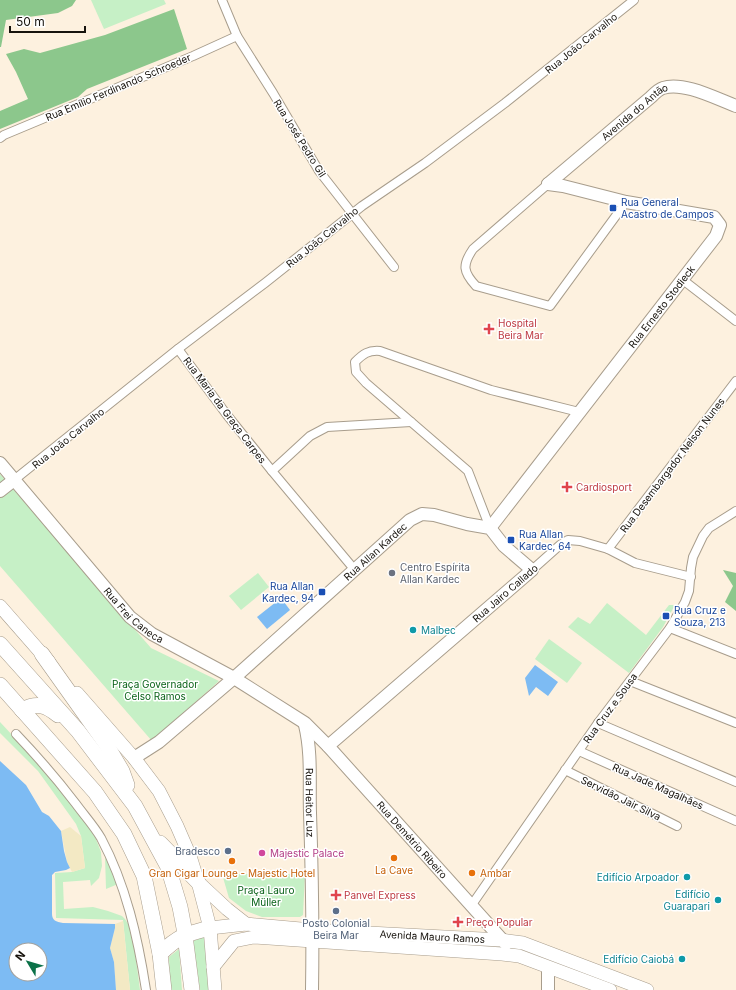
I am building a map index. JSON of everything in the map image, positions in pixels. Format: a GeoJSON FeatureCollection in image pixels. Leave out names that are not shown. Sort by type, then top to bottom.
{"type":"FeatureCollection","features":[{"type":"Feature","properties":{"kind":"highway"},"geometry":{"type":"LineString","coordinates":[[0,644],[78,731],[135,806]]}},
{"type":"Feature","properties":{"kind":"highway"},"geometry":{"type":"LineString","coordinates":[[42,654],[106,744],[122,771],[135,806],[168,867],[180,907],[192,990]]}},
{"type":"Feature","properties":{"kind":"highway"},"geometry":{"type":"LineString","coordinates":[[0,685],[96,792],[124,834],[144,876],[160,954],[164,990]]}},
{"type":"Feature","properties":{"kind":"highway"},"geometry":{"type":"LineString","coordinates":[[22,710],[30,706],[37,705],[51,709],[78,731]]}},
{"type":"Feature","properties":{"kind":"highway"},"geometry":{"type":"LineString","coordinates":[[149,832],[198,882]]}},
{"type":"Feature","properties":{"kind":"highway"},"geometry":{"type":"LineString","coordinates":[[160,954],[172,942],[185,935],[210,928]]}},
{"type":"Feature","properties":{"kind":"main road"},"geometry":{"type":"LineString","coordinates":[[0,606],[134,758],[159,791],[190,856],[198,882],[210,928],[215,990]]}},
{"type":"Feature","properties":{"kind":"main road"},"geometry":{"type":"LineString","coordinates":[[198,882],[226,909],[246,924]]}},
{"type":"Feature","properties":{"kind":"main road","name":"Avenida Mauro Ramos"},"geometry":{"type":"LineString","coordinates":[[210,928],[246,924],[313,935],[519,956],[610,990]]}},
{"type":"Feature","properties":{"kind":"main road","name":"Avenida Mauro Ramos"},"geometry":{"type":"LineString","coordinates":[[213,967],[234,941],[254,937],[313,935],[501,940],[528,945],[647,990]]}},
{"type":"Feature","properties":{"kind":"street","name":"Rua José Pedro Gil"},"geometry":{"type":"LineString","coordinates":[[222,0],[237,36],[273,93],[318,171],[394,267]]}},
{"type":"Feature","properties":{"kind":"street","name":"Rua João Carvalho"},"geometry":{"type":"LineString","coordinates":[[14,480],[352,213],[425,163],[505,103],[634,0]]}},
{"type":"Feature","properties":{"kind":"street","name":"Rua Emílio Ferdinando Schroeder"},"geometry":{"type":"LineString","coordinates":[[0,138],[4,134],[193,56],[237,36]]}},
{"type":"Feature","properties":{"kind":"street","name":"Avenida do Antão"},"geometry":{"type":"LineString","coordinates":[[548,184],[663,88],[676,87],[690,89],[736,106]]}},
{"type":"Feature","properties":{"kind":"street","name":"Rua Ernesto Stodieck"},"geometry":{"type":"LineString","coordinates":[[490,528],[683,280],[716,236],[720,225],[714,217],[626,202],[563,186],[548,184]]}},
{"type":"Feature","properties":{"kind":"street"},"geometry":{"type":"LineString","coordinates":[[548,184],[472,249],[465,262],[466,271],[476,286],[550,306],[626,202]]}},
{"type":"Feature","properties":{"kind":"street"},"geometry":{"type":"LineString","coordinates":[[683,280],[736,321]]}},
{"type":"Feature","properties":{"kind":"street","name":"Rua Maria da Graça Carpes"},"geometry":{"type":"LineString","coordinates":[[178,349],[227,415],[354,569]]}},
{"type":"Feature","properties":{"kind":"street"},"geometry":{"type":"LineString","coordinates":[[532,570],[504,546],[490,528],[468,471],[366,382],[356,372],[355,362],[362,355],[371,350],[380,351],[491,390],[579,412]]}},
{"type":"Feature","properties":{"kind":"street","name":"Rua Desembargador Nelson Nunes"},"geometry":{"type":"LineString","coordinates":[[608,549],[736,381]]}},
{"type":"Feature","properties":{"kind":"street"},"geometry":{"type":"LineString","coordinates":[[272,471],[310,436],[327,427],[411,422]]}},
{"type":"Feature","properties":{"kind":"street","name":"Rua Frei Caneca"},"geometry":{"type":"LineString","coordinates":[[0,463],[130,617],[152,634],[234,678],[305,723]]}},
{"type":"Feature","properties":{"kind":"street"},"geometry":{"type":"LineString","coordinates":[[0,491],[14,480]]}},
{"type":"Feature","properties":{"kind":"street","name":"Rua Cruz e Sousa"},"geometry":{"type":"LineString","coordinates":[[471,906],[598,723],[670,628],[685,602],[694,557],[703,536],[709,528],[736,511]]}},
{"type":"Feature","properties":{"kind":"street","name":"Rua Allan Kardec"},"geometry":{"type":"LineString","coordinates":[[234,678],[410,520],[422,514],[434,515],[467,524],[490,528]]}},
{"type":"Feature","properties":{"kind":"street","name":"Rua Jairo Callado"},"geometry":{"type":"LineString","coordinates":[[328,746],[560,545],[568,540],[580,541],[608,549],[635,563],[691,577]]}},
{"type":"Feature","properties":{"kind":"street"},"geometry":{"type":"LineString","coordinates":[[670,628],[736,654]]}},
{"type":"Feature","properties":{"kind":"street"},"geometry":{"type":"LineString","coordinates":[[134,758],[160,742],[234,678]]}},
{"type":"Feature","properties":{"kind":"street"},"geometry":{"type":"LineString","coordinates":[[630,681],[736,723]]}},
{"type":"Feature","properties":{"kind":"street","name":"Rua Demétrio Ribeiro"},"geometry":{"type":"LineString","coordinates":[[305,723],[328,746],[501,940],[519,956]]}},
{"type":"Feature","properties":{"kind":"street","name":"Rua Heitor Luz"},"geometry":{"type":"LineString","coordinates":[[305,723],[310,752],[313,935],[312,990]]}},
{"type":"Feature","properties":{"kind":"street"},"geometry":{"type":"LineString","coordinates":[[598,723],[736,782]]}},
{"type":"Feature","properties":{"kind":"street"},"geometry":{"type":"LineString","coordinates":[[16,734],[65,789],[101,838],[124,892],[137,943],[146,990]]}},
{"type":"Feature","properties":{"kind":"street","name":"Rua Jade Magalhães"},"geometry":{"type":"LineString","coordinates":[[579,751],[736,822]]}},
{"type":"Feature","properties":{"kind":"street","name":"Servidão Jair Silva"},"geometry":{"type":"LineString","coordinates":[[565,770],[677,826]]}},
{"type":"Feature","properties":{"kind":"street"},"geometry":{"type":"LineString","coordinates":[[548,968],[548,990]]}},
{"type":"Feature","properties":{"kind":"green space"},"geometry":{"type":"Polygon","coordinates":[[[0,0],[76,0],[72,6],[58,13],[6,20],[0,47],[0,0]]]}},
{"type":"Feature","properties":{"kind":"green space"},"geometry":{"type":"Polygon","coordinates":[[[91,0],[164,0],[166,4],[104,29],[91,0]]]}},
{"type":"Feature","properties":{"kind":"green space"},"geometry":{"type":"Polygon","coordinates":[[[174,9],[187,49],[87,89],[78,97],[0,129],[0,111],[28,99],[6,54],[24,49],[40,53],[105,35],[174,9]]]}},
{"type":"Feature","properties":{"kind":"green space","name":"Praça Governador Celso Ramos"},"geometry":{"type":"Polygon","coordinates":[[[0,474],[151,648],[219,681],[152,741],[0,566],[0,474]]]}},
{"type":"Feature","properties":{"kind":"green space"},"geometry":{"type":"Polygon","coordinates":[[[723,570],[736,573],[736,611],[725,602],[733,586],[723,570]]]}},
{"type":"Feature","properties":{"kind":"green space"},"geometry":{"type":"Polygon","coordinates":[[[258,573],[269,587],[241,610],[229,596],[258,573]]]}},
{"type":"Feature","properties":{"kind":"green space"},"geometry":{"type":"Polygon","coordinates":[[[607,603],[646,635],[669,605],[675,605],[663,627],[629,673],[568,627],[578,617],[590,624],[607,603]]]}},
{"type":"Feature","properties":{"kind":"green space"},"geometry":{"type":"Polygon","coordinates":[[[549,639],[582,663],[567,683],[535,659],[549,639]]]}},
{"type":"Feature","properties":{"kind":"green space"},"geometry":{"type":"Polygon","coordinates":[[[0,722],[40,765],[94,834],[101,852],[102,866],[99,878],[91,886],[90,880],[63,882],[64,909],[93,907],[122,916],[125,919],[132,930],[140,990],[130,990],[123,920],[56,918],[55,873],[72,872],[85,868],[81,836],[76,824],[38,771],[0,733],[0,722]]]}},
{"type":"Feature","properties":{"kind":"green space"},"geometry":{"type":"Polygon","coordinates":[[[105,857],[118,884],[106,889],[105,857]]]}},
{"type":"Feature","properties":{"kind":"green space","name":"Praça Lauro Müller"},"geometry":{"type":"Polygon","coordinates":[[[222,874],[305,874],[303,915],[300,917],[262,917],[246,911],[229,898],[222,874]]]}},
{"type":"Feature","properties":{"kind":"green space"},"geometry":{"type":"Polygon","coordinates":[[[204,937],[210,990],[200,990],[193,941],[204,937]]]}},
{"type":"Feature","properties":{"kind":"green space"},"geometry":{"type":"Polygon","coordinates":[[[179,949],[182,990],[170,990],[169,957],[179,949]]]}},
{"type":"Feature","properties":{"kind":"sand"},"geometry":{"type":"Polygon","coordinates":[[[70,827],[81,836],[85,868],[72,872],[67,862],[61,831],[70,827]]]}},
{"type":"Feature","properties":{"kind":"sand"},"geometry":{"type":"Polygon","coordinates":[[[123,921],[130,990],[116,990],[114,962],[110,948],[115,924],[123,921]]]}},
{"type":"Feature","properties":{"kind":"water"},"geometry":{"type":"Polygon","coordinates":[[[281,598],[290,610],[267,629],[257,617],[281,598]]]}},
{"type":"Feature","properties":{"kind":"water"},"geometry":{"type":"Polygon","coordinates":[[[535,665],[558,682],[548,696],[536,687],[529,696],[525,678],[535,665]]]}},
{"type":"Feature","properties":{"kind":"water"},"geometry":{"type":"Polygon","coordinates":[[[0,761],[26,785],[42,812],[49,816],[61,831],[64,851],[70,868],[55,872],[52,875],[52,916],[54,919],[63,923],[115,924],[110,948],[114,962],[116,990],[0,990],[0,761]]]}},
{"type":"Feature","properties":{"kind":"place","name":"Rua General Acastro de Campos"},"geometry":{"type":"Point","coordinates":[613,208]}},
{"type":"Feature","properties":{"kind":"place","name":"Hospital Beira Mar"},"geometry":{"type":"Point","coordinates":[489,329]}},
{"type":"Feature","properties":{"kind":"place","name":"Cardiosport"},"geometry":{"type":"Point","coordinates":[567,487]}},
{"type":"Feature","properties":{"kind":"place","name":"Rua Allan Kardec, 64"},"geometry":{"type":"Point","coordinates":[511,540]}},
{"type":"Feature","properties":{"kind":"place","name":"Centro Espírita Allan Kardec"},"geometry":{"type":"Point","coordinates":[392,573]}},
{"type":"Feature","properties":{"kind":"place","name":"Rua Allan Kardec, 94"},"geometry":{"type":"Point","coordinates":[322,592]}},
{"type":"Feature","properties":{"kind":"place","name":"Rua Cruz e Souza, 213"},"geometry":{"type":"Point","coordinates":[666,616]}},
{"type":"Feature","properties":{"kind":"place","name":"Malbec"},"geometry":{"type":"Point","coordinates":[413,630]}},
{"type":"Feature","properties":{"kind":"place","name":"Bradesco"},"geometry":{"type":"Point","coordinates":[228,851]}},
{"type":"Feature","properties":{"kind":"place","name":"Majestic Palace"},"geometry":{"type":"Point","coordinates":[262,853]}},
{"type":"Feature","properties":{"kind":"place","name":"La Cave"},"geometry":{"type":"Point","coordinates":[394,858]}},
{"type":"Feature","properties":{"kind":"place","name":"Gran Cigar Lounge - Majestic Hotel"},"geometry":{"type":"Point","coordinates":[232,861]}},
{"type":"Feature","properties":{"kind":"place","name":"Ambar"},"geometry":{"type":"Point","coordinates":[472,873]}},
{"type":"Feature","properties":{"kind":"place","name":"Edifício Arpoador"},"geometry":{"type":"Point","coordinates":[687,877]}},
{"type":"Feature","properties":{"kind":"place","name":"Panvel Express"},"geometry":{"type":"Point","coordinates":[336,895]}},
{"type":"Feature","properties":{"kind":"place","name":"Edifício Guarapari"},"geometry":{"type":"Point","coordinates":[718,900]}},
{"type":"Feature","properties":{"kind":"place","name":"Posto Colonial Beira Mar"},"geometry":{"type":"Point","coordinates":[336,911]}},
{"type":"Feature","properties":{"kind":"place","name":"Preço Popular"},"geometry":{"type":"Point","coordinates":[458,922]}},
{"type":"Feature","properties":{"kind":"place","name":"Edifício Caiobá"},"geometry":{"type":"Point","coordinates":[682,959]}}]}
